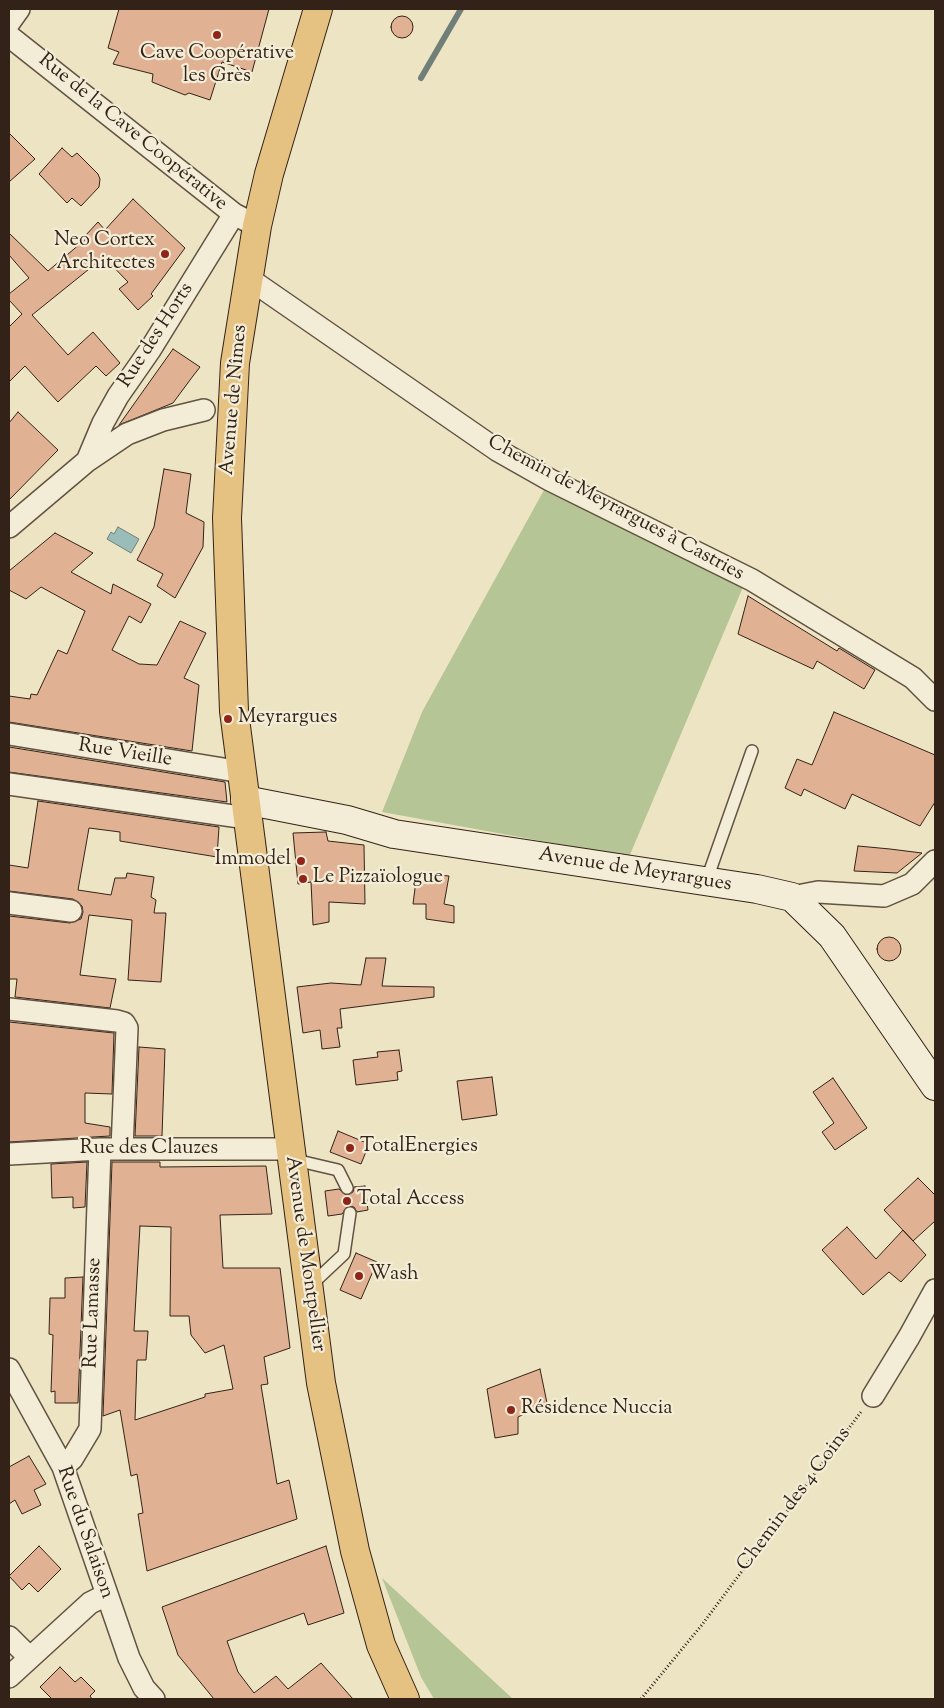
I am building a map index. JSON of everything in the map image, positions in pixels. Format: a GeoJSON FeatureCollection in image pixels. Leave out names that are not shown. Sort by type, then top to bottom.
{"type":"FeatureCollection","features":[{"type":"Feature","properties":{"kind":"main road","name":"Avenue de Nîmes"},"geometry":{"type":"LineString","coordinates":[[246,809],[234,711],[227,518],[233,388],[248,278],[245,220],[269,174],[318,9]]}},
{"type":"Feature","properties":{"kind":"main road","name":"Avenue de Montpellier"},"geometry":{"type":"LineString","coordinates":[[246,809],[321,1383],[355,1551],[381,1645],[405,1699]]}},
{"type":"Feature","properties":{"kind":"street"},"geometry":{"type":"LineString","coordinates":[[9,23],[19,9]]}},
{"type":"Feature","properties":{"kind":"street","name":"Rue de la Cave Coopérative"},"geometry":{"type":"LineString","coordinates":[[9,36],[245,220]]}},
{"type":"Feature","properties":{"kind":"street","name":"Rue des Horts"},"geometry":{"type":"LineString","coordinates":[[87,461],[102,423],[118,396],[245,220]]}},
{"type":"Feature","properties":{"kind":"street","name":"Chemin de Meyrargues à Castries"},"geometry":{"type":"LineString","coordinates":[[248,278],[497,450],[550,480],[752,580],[913,678],[935,700]]}},
{"type":"Feature","properties":{"kind":"street"},"geometry":{"type":"LineString","coordinates":[[9,527],[87,461],[127,434],[163,420],[204,410]]}},
{"type":"Feature","properties":{"kind":"street","name":"Rue Vieille"},"geometry":{"type":"LineString","coordinates":[[9,734],[242,772]]}},
{"type":"Feature","properties":{"kind":"street"},"geometry":{"type":"LineString","coordinates":[[9,784],[246,809]]}},
{"type":"Feature","properties":{"kind":"street","name":"Avenue de Meyrargues"},"geometry":{"type":"LineString","coordinates":[[246,809],[347,820],[394,834],[757,889],[792,897]]}},
{"type":"Feature","properties":{"kind":"street"},"geometry":{"type":"LineString","coordinates":[[792,897],[818,892],[884,896],[912,884],[935,860]]}},
{"type":"Feature","properties":{"kind":"street"},"geometry":{"type":"LineString","coordinates":[[792,897],[832,936],[935,1086]]}},
{"type":"Feature","properties":{"kind":"street"},"geometry":{"type":"LineString","coordinates":[[9,903],[70,911]]}},
{"type":"Feature","properties":{"kind":"street"},"geometry":{"type":"LineString","coordinates":[[9,1009],[117,1021],[124,1024],[127,1028],[122,1149]]}},
{"type":"Feature","properties":{"kind":"street","name":"Rue Lamasse"},"geometry":{"type":"LineString","coordinates":[[63,1467],[72,1459],[90,1429],[100,1149]]}},
{"type":"Feature","properties":{"kind":"street","name":"Rue des Clauzes"},"geometry":{"type":"LineString","coordinates":[[9,1154],[122,1149],[290,1154]]}},
{"type":"Feature","properties":{"kind":"street"},"geometry":{"type":"LineString","coordinates":[[873,1396],[935,1290]]}},
{"type":"Feature","properties":{"kind":"street","name":"Rue du Salaison"},"geometry":{"type":"LineString","coordinates":[[9,1369],[63,1467],[129,1658],[144,1688],[154,1699]]}},
{"type":"Feature","properties":{"kind":"street"},"geometry":{"type":"LineString","coordinates":[[9,1677],[90,1602],[106,1595]]}},
{"type":"Feature","properties":{"kind":"street"},"geometry":{"type":"LineString","coordinates":[[9,1637],[29,1657]]}},
{"type":"Feature","properties":{"kind":"lane"},"geometry":{"type":"LineString","coordinates":[[706,882],[752,751]]}},
{"type":"Feature","properties":{"kind":"lane"},"geometry":{"type":"LineString","coordinates":[[290,1154],[338,1170],[347,1188]]}},
{"type":"Feature","properties":{"kind":"lane"},"geometry":{"type":"LineString","coordinates":[[308,1288],[344,1254],[350,1213]]}},
{"type":"Feature","properties":{"kind":"path","name":"Chemin des 4 Coins"},"geometry":{"type":"LineString","coordinates":[[641,1699],[701,1626],[873,1396]]}},
{"type":"Feature","properties":{"kind":"green space"},"geometry":{"type":"Polygon","coordinates":[[[544,490],[743,587],[629,857],[382,812],[422,712],[544,490]]]}},
{"type":"Feature","properties":{"kind":"green space"},"geometry":{"type":"Polygon","coordinates":[[[382,1578],[513,1699],[434,1699],[421,1677],[382,1578]]]}},
{"type":"Feature","properties":{"kind":"water"},"geometry":{"type":"Polygon","coordinates":[[[118,527],[139,539],[131,553],[107,539],[111,532],[114,534],[118,527]]]}},
{"type":"Feature","properties":{"kind":"building","name":"Cave Coopérative les Grès"},"geometry":{"type":"Polygon","coordinates":[[[119,9],[269,9],[252,72],[222,62],[210,100],[189,93],[185,95],[152,82],[153,74],[113,64],[119,52],[108,48],[119,9]]]}},
{"type":"Feature","properties":{"kind":"building"},"geometry":{"type":"Polygon","coordinates":[[[402,16],[410,19],[413,27],[410,35],[402,38],[394,35],[391,27],[394,19],[402,16]]]}},
{"type":"Feature","properties":{"kind":"building"},"geometry":{"type":"Polygon","coordinates":[[[9,133],[35,159],[9,182],[9,133]]]}},
{"type":"Feature","properties":{"kind":"building"},"geometry":{"type":"Polygon","coordinates":[[[62,148],[72,157],[77,153],[98,174],[100,179],[99,187],[81,206],[72,198],[67,203],[39,174],[62,148]]]}},
{"type":"Feature","properties":{"kind":"building"},"geometry":{"type":"Polygon","coordinates":[[[133,199],[185,248],[151,294],[153,296],[138,310],[119,289],[128,282],[104,257],[32,315],[68,355],[93,332],[120,363],[106,376],[96,366],[58,402],[25,366],[9,382],[9,327],[22,314],[9,300],[9,294],[29,278],[9,255],[9,233],[48,271],[87,238],[85,236],[98,222],[105,230],[133,199]]]}},
{"type":"Feature","properties":{"kind":"building"},"geometry":{"type":"Polygon","coordinates":[[[173,349],[200,367],[173,403],[119,425],[173,349]]]}},
{"type":"Feature","properties":{"kind":"building"},"geometry":{"type":"Polygon","coordinates":[[[18,412],[58,450],[9,500],[9,423],[18,412]]]}},
{"type":"Feature","properties":{"kind":"building"},"geometry":{"type":"Polygon","coordinates":[[[164,469],[191,474],[186,513],[204,522],[203,547],[175,598],[157,586],[163,574],[137,560],[154,527],[164,469]]]}},
{"type":"Feature","properties":{"kind":"building"},"geometry":{"type":"Polygon","coordinates":[[[55,533],[93,553],[71,572],[111,594],[113,584],[151,604],[141,623],[129,616],[112,650],[139,664],[157,665],[180,621],[206,633],[184,678],[199,685],[192,751],[9,722],[9,696],[30,699],[31,694],[37,695],[58,650],[67,654],[85,611],[41,587],[26,599],[9,590],[9,571],[55,533]]]}},
{"type":"Feature","properties":{"kind":"building"},"geometry":{"type":"Polygon","coordinates":[[[748,596],[837,651],[839,648],[875,670],[864,689],[817,661],[813,669],[738,634],[748,596]]]}},
{"type":"Feature","properties":{"kind":"building"},"geometry":{"type":"Polygon","coordinates":[[[834,712],[935,755],[935,802],[920,826],[852,794],[845,809],[804,789],[801,796],[785,788],[797,759],[812,765],[834,712]]]}},
{"type":"Feature","properties":{"kind":"building"},"geometry":{"type":"Polygon","coordinates":[[[9,747],[225,782],[227,802],[9,772],[9,747]]]}},
{"type":"Feature","properties":{"kind":"building"},"geometry":{"type":"Polygon","coordinates":[[[38,801],[219,827],[217,857],[120,841],[120,832],[89,828],[78,890],[111,895],[115,878],[126,878],[127,873],[154,877],[151,897],[156,900],[154,913],[166,913],[161,982],[128,980],[132,920],[89,915],[80,975],[116,979],[110,1008],[15,997],[17,979],[9,979],[9,916],[70,923],[81,919],[83,912],[82,906],[73,899],[9,891],[9,865],[28,868],[38,801]]]}},
{"type":"Feature","properties":{"kind":"building"},"geometry":{"type":"Polygon","coordinates":[[[326,832],[328,841],[364,845],[365,904],[329,902],[329,922],[313,925],[311,882],[298,884],[293,833],[326,832]]]}},
{"type":"Feature","properties":{"kind":"building"},"geometry":{"type":"Polygon","coordinates":[[[858,846],[922,853],[897,873],[854,871],[858,846]]]}},
{"type":"Feature","properties":{"kind":"building"},"geometry":{"type":"Polygon","coordinates":[[[417,873],[449,876],[444,904],[454,906],[454,923],[426,919],[426,904],[413,904],[417,873]]]}},
{"type":"Feature","properties":{"kind":"building"},"geometry":{"type":"Polygon","coordinates":[[[889,937],[898,940],[901,949],[898,958],[889,961],[880,958],[877,949],[880,940],[889,937]]]}},
{"type":"Feature","properties":{"kind":"building"},"geometry":{"type":"Polygon","coordinates":[[[366,958],[386,958],[382,986],[434,987],[434,997],[340,1009],[342,1028],[337,1028],[340,1047],[322,1049],[320,1030],[303,1033],[297,987],[331,983],[361,985],[366,958]]]}},
{"type":"Feature","properties":{"kind":"building"},"geometry":{"type":"Polygon","coordinates":[[[9,1022],[114,1033],[112,1094],[85,1093],[85,1123],[110,1127],[110,1136],[9,1142],[9,1022]]]}},
{"type":"Feature","properties":{"kind":"building"},"geometry":{"type":"Polygon","coordinates":[[[139,1047],[165,1049],[162,1136],[135,1136],[139,1047]]]}},
{"type":"Feature","properties":{"kind":"building"},"geometry":{"type":"Polygon","coordinates":[[[399,1050],[402,1071],[397,1072],[398,1080],[356,1085],[353,1060],[378,1057],[377,1052],[399,1050]]]}},
{"type":"Feature","properties":{"kind":"building"},"geometry":{"type":"Polygon","coordinates":[[[492,1077],[497,1115],[462,1120],[457,1081],[492,1077]]]}},
{"type":"Feature","properties":{"kind":"building"},"geometry":{"type":"Polygon","coordinates":[[[833,1078],[867,1128],[835,1150],[822,1132],[834,1123],[813,1092],[833,1078]]]}},
{"type":"Feature","properties":{"kind":"building","name":"TotalEnergies"},"geometry":{"type":"Polygon","coordinates":[[[338,1131],[369,1144],[361,1164],[330,1152],[338,1131]]]}},
{"type":"Feature","properties":{"kind":"building"},"geometry":{"type":"Polygon","coordinates":[[[87,1162],[85,1207],[73,1208],[73,1197],[52,1198],[51,1164],[87,1162]]]}},
{"type":"Feature","properties":{"kind":"building"},"geometry":{"type":"Polygon","coordinates":[[[112,1162],[160,1162],[160,1167],[266,1166],[272,1214],[220,1215],[223,1268],[280,1268],[290,1348],[264,1357],[268,1384],[261,1385],[277,1484],[289,1480],[297,1519],[147,1571],[138,1514],[143,1513],[137,1474],[131,1476],[120,1410],[103,1416],[112,1162]],[[140,1226],[134,1331],[148,1331],[146,1360],[137,1360],[135,1420],[205,1397],[205,1394],[233,1389],[224,1345],[205,1353],[191,1335],[189,1316],[170,1316],[171,1227],[140,1226]]]}},
{"type":"Feature","properties":{"kind":"building"},"geometry":{"type":"Polygon","coordinates":[[[918,1178],[935,1195],[935,1221],[913,1241],[884,1210],[918,1178]]]}},
{"type":"Feature","properties":{"kind":"building","name":"Total Access"},"geometry":{"type":"Polygon","coordinates":[[[365,1186],[368,1210],[357,1212],[354,1207],[348,1206],[342,1214],[328,1216],[325,1191],[339,1189],[347,1195],[353,1192],[354,1187],[365,1186]]]}},
{"type":"Feature","properties":{"kind":"building"},"geometry":{"type":"Polygon","coordinates":[[[847,1227],[876,1259],[903,1230],[926,1255],[901,1282],[889,1272],[863,1295],[822,1250],[847,1227]]]}},
{"type":"Feature","properties":{"kind":"building","name":"Wash"},"geometry":{"type":"Polygon","coordinates":[[[356,1253],[377,1262],[361,1299],[340,1290],[356,1253]]]}},
{"type":"Feature","properties":{"kind":"building"},"geometry":{"type":"Polygon","coordinates":[[[83,1277],[78,1403],[55,1403],[55,1391],[51,1392],[53,1335],[49,1334],[50,1298],[65,1298],[65,1278],[83,1277]]]}},
{"type":"Feature","properties":{"kind":"building","name":"Résidence Nuccia"},"geometry":{"type":"Polygon","coordinates":[[[540,1369],[547,1403],[518,1417],[518,1434],[495,1438],[487,1389],[540,1369]]]}},
{"type":"Feature","properties":{"kind":"building"},"geometry":{"type":"Polygon","coordinates":[[[29,1456],[46,1484],[34,1490],[41,1505],[22,1514],[15,1500],[9,1504],[9,1467],[29,1456]]]}},
{"type":"Feature","properties":{"kind":"building"},"geometry":{"type":"Polygon","coordinates":[[[39,1546],[61,1569],[38,1592],[29,1583],[22,1590],[9,1576],[39,1546]]]}},
{"type":"Feature","properties":{"kind":"building"},"geometry":{"type":"Polygon","coordinates":[[[326,1546],[344,1613],[308,1625],[304,1613],[227,1641],[238,1672],[254,1693],[276,1676],[288,1689],[321,1663],[353,1699],[214,1699],[178,1655],[162,1607],[326,1546]]]}},
{"type":"Feature","properties":{"kind":"building"},"geometry":{"type":"Polygon","coordinates":[[[60,1667],[75,1682],[81,1677],[95,1691],[90,1696],[92,1699],[52,1699],[40,1687],[60,1667]]]}},
{"type":"Feature","properties":{"kind":"waterway"},"geometry":{"type":"LineString","coordinates":[[421,78],[461,9]]}},
{"type":"Feature","properties":{"kind":"place","name":"Cave Coopérative les Grès"},"geometry":{"type":"Point","coordinates":[217,35]}},
{"type":"Feature","properties":{"kind":"place","name":"Neo Cortex Architectes"},"geometry":{"type":"Point","coordinates":[165,254]}},
{"type":"Feature","properties":{"kind":"place","name":"Meyrargues"},"geometry":{"type":"Point","coordinates":[228,719]}},
{"type":"Feature","properties":{"kind":"place","name":"Immodel"},"geometry":{"type":"Point","coordinates":[301,861]}},
{"type":"Feature","properties":{"kind":"place","name":"Le Pizzaïologue"},"geometry":{"type":"Point","coordinates":[303,879]}},
{"type":"Feature","properties":{"kind":"place","name":"TotalEnergies"},"geometry":{"type":"Point","coordinates":[350,1148]}},
{"type":"Feature","properties":{"kind":"place","name":"Total Access"},"geometry":{"type":"Point","coordinates":[347,1201]}},
{"type":"Feature","properties":{"kind":"place","name":"Wash"},"geometry":{"type":"Point","coordinates":[359,1276]}},
{"type":"Feature","properties":{"kind":"place","name":"Résidence Nuccia"},"geometry":{"type":"Point","coordinates":[511,1410]}}]}
